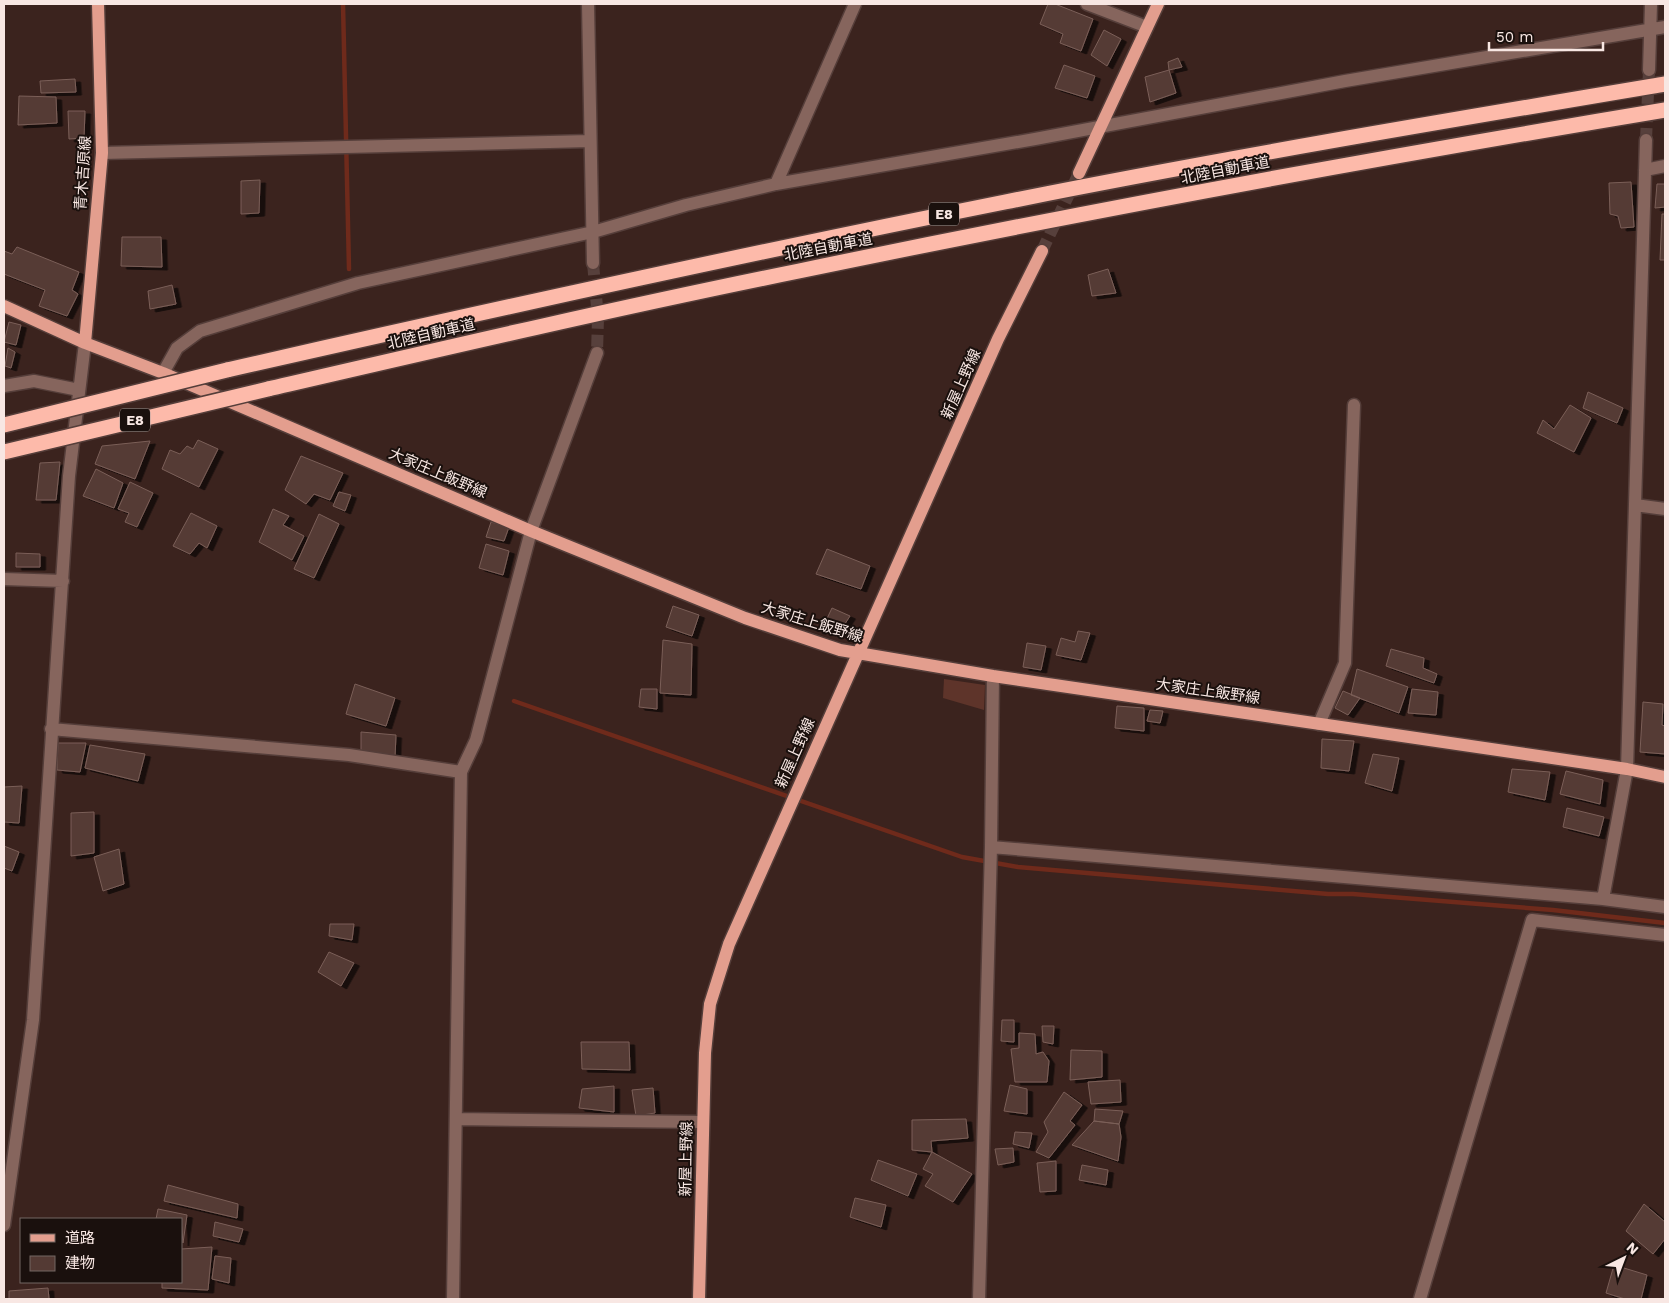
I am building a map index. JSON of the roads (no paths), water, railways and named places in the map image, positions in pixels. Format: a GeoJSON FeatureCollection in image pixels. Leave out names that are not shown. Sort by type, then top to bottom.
{"type":"FeatureCollection","features":[{"type":"Feature","properties":{"kind":"highway","name":"北陸自動車道"},"geometry":{"type":"LineString","coordinates":[[4,425],[228,370],[606,285],[1008,201],[1393,130],[1665,84]]}},
{"type":"Feature","properties":{"kind":"highway","name":"北陸自動車道"},"geometry":{"type":"LineString","coordinates":[[4,452],[268,389],[615,310],[994,231],[1400,154],[1665,110]]}},
{"type":"Feature","properties":{"kind":"main road","name":"青木吉原線"},"geometry":{"type":"LineString","coordinates":[[85,343],[102,153],[98,4]]}},
{"type":"Feature","properties":{"kind":"main road"},"geometry":{"type":"LineString","coordinates":[[1080,173],[1158,4]]}},
{"type":"Feature","properties":{"kind":"main road","name":"新屋上野線"},"geometry":{"type":"LineString","coordinates":[[699,1299],[704,1054],[710,1004],[729,944],[998,339],[1042,251]]}},
{"type":"Feature","properties":{"kind":"main road","name":"大家庄上飯野線"},"geometry":{"type":"LineString","coordinates":[[4,306],[85,343],[163,372],[531,531],[752,621],[840,650],[993,676],[1627,769],[1665,777]]}},
{"type":"Feature","properties":{"kind":"street"},"geometry":{"type":"LineString","coordinates":[[588,4],[594,263]]}},
{"type":"Feature","properties":{"kind":"street"},"geometry":{"type":"LineString","coordinates":[[776,184],[856,4]]}},
{"type":"Feature","properties":{"kind":"street"},"geometry":{"type":"LineString","coordinates":[[1087,4],[1147,27]]}},
{"type":"Feature","properties":{"kind":"street"},"geometry":{"type":"LineString","coordinates":[[1648,70],[1651,4]]}},
{"type":"Feature","properties":{"kind":"street"},"geometry":{"type":"LineString","coordinates":[[163,372],[178,348],[200,332],[358,282],[593,232],[686,205],[776,184],[1345,81],[1665,27]]}},
{"type":"Feature","properties":{"kind":"street"},"geometry":{"type":"LineString","coordinates":[[1603,899],[1627,769],[1646,140]]}},
{"type":"Feature","properties":{"kind":"street"},"geometry":{"type":"LineString","coordinates":[[102,153],[590,141]]}},
{"type":"Feature","properties":{"kind":"street"},"geometry":{"type":"LineString","coordinates":[[1645,170],[1665,166]]}},
{"type":"Feature","properties":{"kind":"street"},"geometry":{"type":"LineString","coordinates":[[4,1225],[32,1020],[50,729],[69,476],[85,343]]}},
{"type":"Feature","properties":{"kind":"street"},"geometry":{"type":"LineString","coordinates":[[453,1299],[461,772],[476,740],[531,531],[597,353]]}},
{"type":"Feature","properties":{"kind":"street"},"geometry":{"type":"LineString","coordinates":[[4,386],[34,382],[79,390]]}},
{"type":"Feature","properties":{"kind":"street"},"geometry":{"type":"LineString","coordinates":[[1319,724],[1345,663],[1354,404]]}},
{"type":"Feature","properties":{"kind":"street"},"geometry":{"type":"LineString","coordinates":[[1635,505],[1665,510]]}},
{"type":"Feature","properties":{"kind":"street"},"geometry":{"type":"LineString","coordinates":[[4,578],[62,581]]}},
{"type":"Feature","properties":{"kind":"street"},"geometry":{"type":"LineString","coordinates":[[979,1299],[991,846],[993,676]]}},
{"type":"Feature","properties":{"kind":"street"},"geometry":{"type":"LineString","coordinates":[[50,729],[349,755],[461,772]]}},
{"type":"Feature","properties":{"kind":"street"},"geometry":{"type":"LineString","coordinates":[[991,846],[1603,899],[1665,907]]}},
{"type":"Feature","properties":{"kind":"street"},"geometry":{"type":"LineString","coordinates":[[1420,1299],[1532,920],[1665,935]]}},
{"type":"Feature","properties":{"kind":"street"},"geometry":{"type":"LineString","coordinates":[[456,1119],[703,1122]]}},
{"type":"Feature","properties":{"kind":"waterway"},"geometry":{"type":"LineString","coordinates":[[343,4],[349,269]]}},
{"type":"Feature","properties":{"kind":"waterway"},"geometry":{"type":"LineString","coordinates":[[514,701],[962,857],[1018,867],[1328,894],[1353,894],[1553,910],[1665,923]]}},
{"type":"Feature","properties":{"kind":"tunnel"},"geometry":{"type":"LineString","coordinates":[[1646,140],[1649,70]]}},
{"type":"Feature","properties":{"kind":"tunnel"},"geometry":{"type":"LineString","coordinates":[[1042,251],[1079,173]]}},
{"type":"Feature","properties":{"kind":"tunnel"},"geometry":{"type":"LineString","coordinates":[[593,263],[598,318],[597,353]]}}]}
